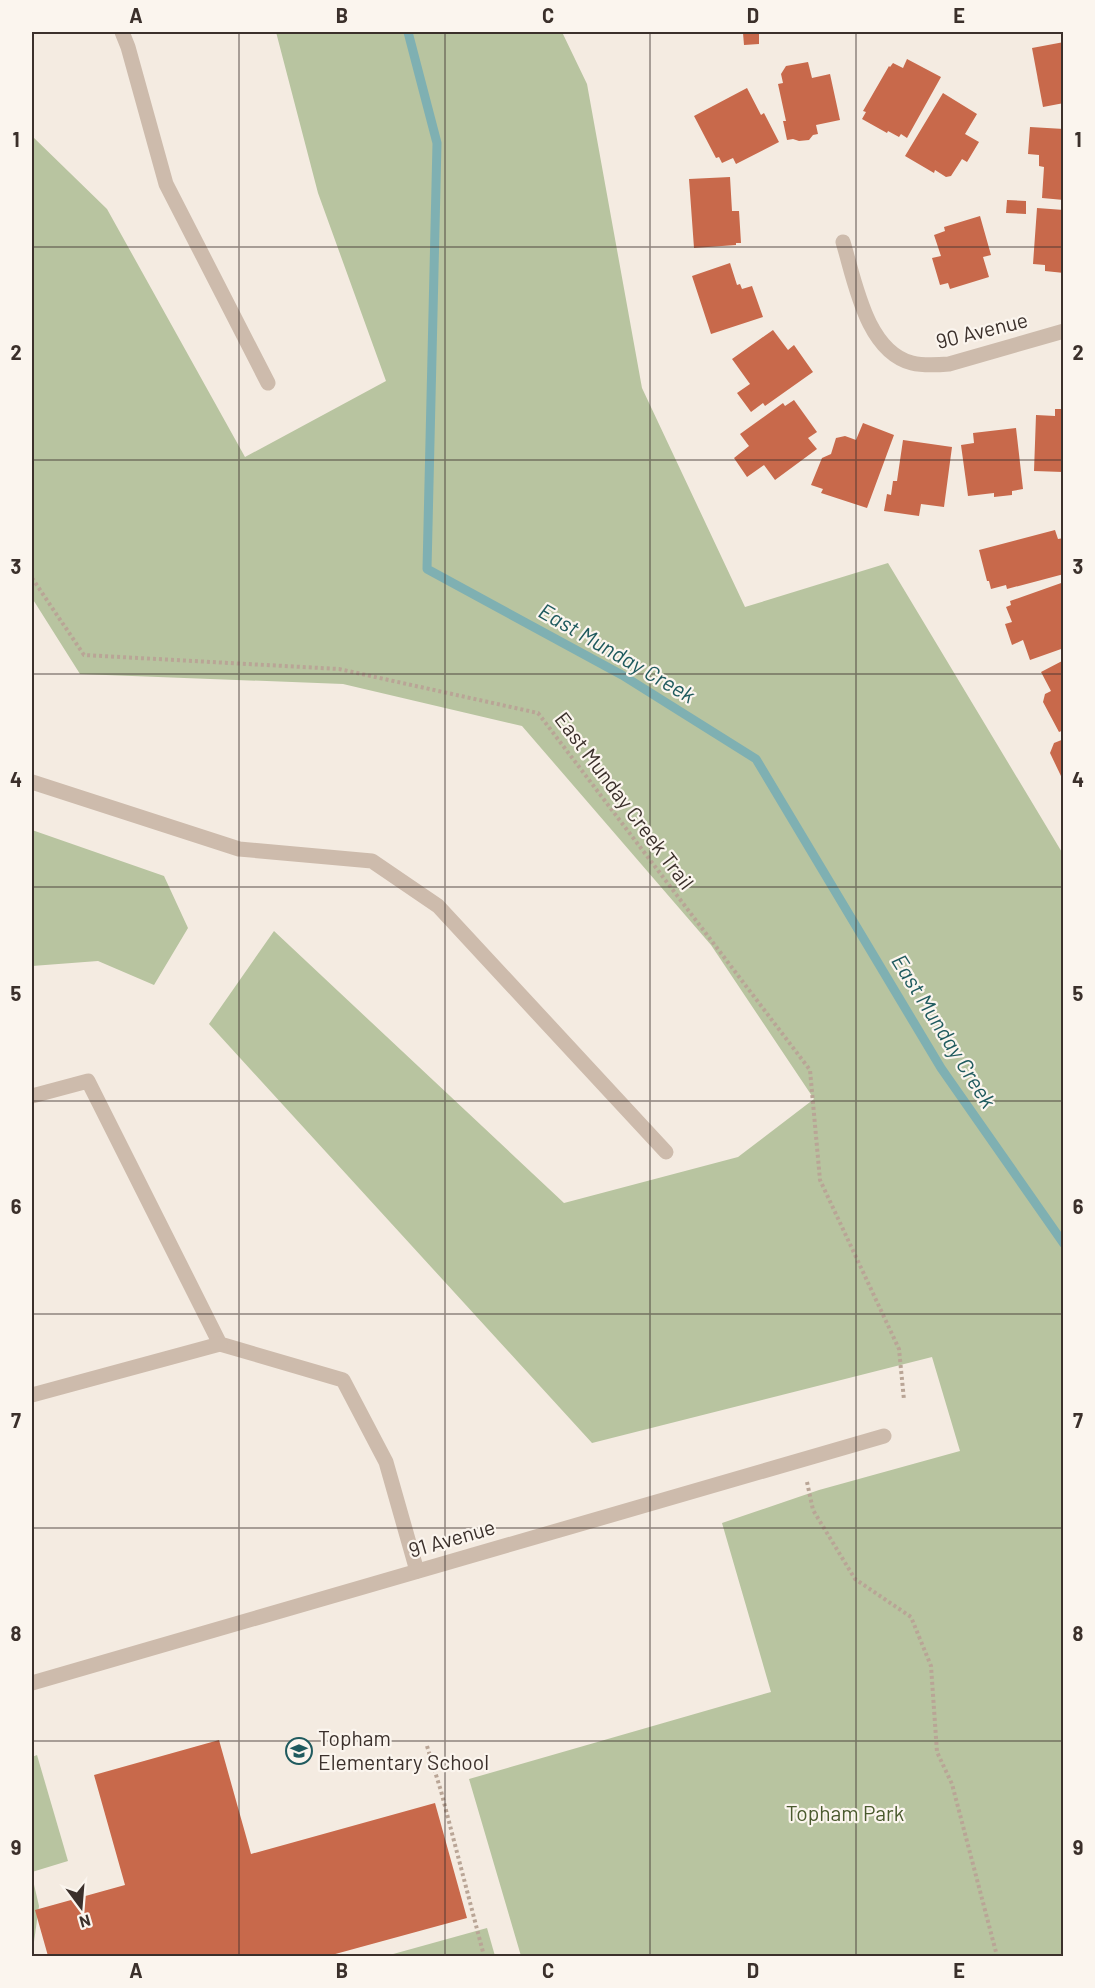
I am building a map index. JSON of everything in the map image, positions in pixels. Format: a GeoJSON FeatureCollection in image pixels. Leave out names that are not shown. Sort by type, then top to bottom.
{"type":"FeatureCollection","features":[{"type":"Feature","properties":{"kind":"street"},"geometry":{"type":"LineString","coordinates":[[122,32],[128,46],[166,184],[268,383]]}},
{"type":"Feature","properties":{"kind":"street","name":"90 Avenue"},"geometry":{"type":"LineString","coordinates":[[843,242],[868,322],[892,354],[911,363],[949,364],[1064,331]]}},
{"type":"Feature","properties":{"kind":"street"},"geometry":{"type":"LineString","coordinates":[[32,782],[239,849],[372,861],[438,906],[666,1152]]}},
{"type":"Feature","properties":{"kind":"street"},"geometry":{"type":"LineString","coordinates":[[32,1096],[88,1081],[220,1344]]}},
{"type":"Feature","properties":{"kind":"street"},"geometry":{"type":"LineString","coordinates":[[32,1395],[220,1344],[344,1380],[386,1462],[417,1571]]}},
{"type":"Feature","properties":{"kind":"street","name":"91 Avenue"},"geometry":{"type":"LineString","coordinates":[[32,1683],[884,1436]]}},
{"type":"Feature","properties":{"kind":"path","name":"East Munday Creek Trail"},"geometry":{"type":"LineString","coordinates":[[32,578],[84,655],[339,669],[538,712],[810,1070],[820,1180],[899,1349],[904,1400]]}},
{"type":"Feature","properties":{"kind":"path"},"geometry":{"type":"LineString","coordinates":[[803,1460],[813,1510],[855,1579],[911,1617],[931,1666],[937,1752],[952,1784],[998,1956]]}},
{"type":"Feature","properties":{"kind":"path"},"geometry":{"type":"LineString","coordinates":[[427,1746],[484,1956]]}},
{"type":"Feature","properties":{"kind":"green space","name":"Topham Park"},"geometry":{"type":"Polygon","coordinates":[[[276,32],[562,32],[587,84],[642,388],[745,607],[888,563],[1063,854],[1063,1956],[521,1956],[469,1779],[771,1692],[722,1523],[819,1490],[960,1451],[932,1357],[592,1443],[209,1024],[274,931],[564,1203],[738,1157],[814,1099],[711,945],[522,726],[343,684],[80,674],[32,598],[32,136],[107,209],[245,457],[386,381],[318,193],[276,32]]]}},
{"type":"Feature","properties":{"kind":"green space"},"geometry":{"type":"Polygon","coordinates":[[[32,830],[164,876],[188,928],[154,985],[98,961],[32,966],[32,830]]]}},
{"type":"Feature","properties":{"kind":"green space"},"geometry":{"type":"Polygon","coordinates":[[[37,1755],[68,1861],[32,1872],[32,1757],[37,1755]]]}},
{"type":"Feature","properties":{"kind":"green space"},"geometry":{"type":"Polygon","coordinates":[[[32,1876],[39,1906],[32,1956],[32,1876]]]}},
{"type":"Feature","properties":{"kind":"green space"},"geometry":{"type":"Polygon","coordinates":[[[487,1928],[495,1956],[386,1956],[487,1928]]]}},
{"type":"Feature","properties":{"kind":"building"},"geometry":{"type":"Polygon","coordinates":[[[759,32],[759,44],[744,45],[743,33],[759,32]]]}},
{"type":"Feature","properties":{"kind":"building"},"geometry":{"type":"Polygon","coordinates":[[[1064,42],[1064,103],[1043,107],[1032,48],[1064,42]]]}},
{"type":"Feature","properties":{"kind":"building"},"geometry":{"type":"Polygon","coordinates":[[[907,59],[941,77],[907,138],[901,134],[899,137],[888,131],[887,133],[862,119],[866,112],[863,111],[889,66],[893,63],[903,68],[907,59]]]}},
{"type":"Feature","properties":{"kind":"building"},"geometry":{"type":"Polygon","coordinates":[[[808,62],[812,78],[830,74],[840,120],[816,125],[818,134],[813,135],[809,140],[787,140],[783,121],[786,121],[778,84],[783,83],[781,74],[786,66],[808,62]]]}},
{"type":"Feature","properties":{"kind":"building"},"geometry":{"type":"Polygon","coordinates":[[[747,88],[761,115],[764,113],[779,142],[736,164],[733,158],[722,163],[719,157],[716,158],[694,116],[747,88]]]}},
{"type":"Feature","properties":{"kind":"building"},"geometry":{"type":"Polygon","coordinates":[[[943,93],[977,114],[965,134],[979,142],[967,162],[962,159],[951,176],[946,177],[935,170],[934,173],[905,156],[943,93]]]}},
{"type":"Feature","properties":{"kind":"building"},"geometry":{"type":"Polygon","coordinates":[[[1030,127],[1064,129],[1064,200],[1042,198],[1044,167],[1039,166],[1039,155],[1028,154],[1030,127]]]}},
{"type":"Feature","properties":{"kind":"building"},"geometry":{"type":"Polygon","coordinates":[[[730,177],[732,211],[739,211],[741,243],[694,248],[689,179],[730,177]]]}},
{"type":"Feature","properties":{"kind":"building"},"geometry":{"type":"Polygon","coordinates":[[[1007,200],[1026,201],[1026,214],[1006,213],[1007,200]]]}},
{"type":"Feature","properties":{"kind":"building"},"geometry":{"type":"Polygon","coordinates":[[[1037,208],[1064,210],[1064,273],[1045,271],[1045,265],[1033,264],[1037,208]]]}},
{"type":"Feature","properties":{"kind":"building"},"geometry":{"type":"Polygon","coordinates":[[[980,216],[991,255],[983,257],[989,277],[950,289],[948,283],[940,285],[932,258],[941,256],[934,235],[945,231],[944,227],[980,216]]]}},
{"type":"Feature","properties":{"kind":"building"},"geometry":{"type":"Polygon","coordinates":[[[730,263],[737,285],[740,284],[742,289],[752,286],[763,317],[711,334],[692,276],[730,263]]]}},
{"type":"Feature","properties":{"kind":"building"},"geometry":{"type":"Polygon","coordinates":[[[773,330],[788,350],[794,345],[813,372],[765,406],[763,403],[751,412],[737,393],[750,384],[732,359],[773,330]]]}},
{"type":"Feature","properties":{"kind":"building"},"geometry":{"type":"Polygon","coordinates":[[[794,400],[817,432],[808,438],[817,449],[775,480],[764,465],[747,477],[734,458],[749,446],[740,434],[783,403],[785,406],[794,400]]]}},
{"type":"Feature","properties":{"kind":"building"},"geometry":{"type":"Polygon","coordinates":[[[1055,409],[1064,409],[1063,472],[1034,471],[1036,415],[1055,416],[1055,409]]]}},
{"type":"Feature","properties":{"kind":"building"},"geometry":{"type":"Polygon","coordinates":[[[863,423],[894,435],[867,508],[821,493],[823,489],[811,485],[822,458],[831,454],[836,438],[845,436],[856,440],[863,423]]]}},
{"type":"Feature","properties":{"kind":"building"},"geometry":{"type":"Polygon","coordinates":[[[1016,428],[1023,489],[1012,491],[1012,495],[994,497],[994,493],[968,496],[961,445],[974,443],[973,433],[1016,428]]]}},
{"type":"Feature","properties":{"kind":"building"},"geometry":{"type":"Polygon","coordinates":[[[903,440],[952,447],[944,507],[921,504],[919,516],[884,511],[887,494],[891,495],[893,481],[897,481],[903,440]]]}},
{"type":"Feature","properties":{"kind":"building"},"geometry":{"type":"Polygon","coordinates":[[[1055,530],[1058,539],[1064,538],[1064,574],[1007,589],[1006,585],[991,589],[979,550],[1055,530]]]}},
{"type":"Feature","properties":{"kind":"building"},"geometry":{"type":"Polygon","coordinates":[[[1064,582],[1064,648],[1030,660],[1023,640],[1012,645],[1005,624],[1012,622],[1006,607],[1011,605],[1010,601],[1064,582]]]}},
{"type":"Feature","properties":{"kind":"building"},"geometry":{"type":"Polygon","coordinates":[[[1064,660],[1064,730],[1059,732],[1043,702],[1045,694],[1051,691],[1041,672],[1064,660]]]}},
{"type":"Feature","properties":{"kind":"building"},"geometry":{"type":"Polygon","coordinates":[[[1064,739],[1064,777],[1061,776],[1050,753],[1054,743],[1064,739]]]}},
{"type":"Feature","properties":{"kind":"building"},"geometry":{"type":"Polygon","coordinates":[[[219,1740],[251,1854],[435,1803],[467,1918],[328,1956],[48,1956],[35,1910],[125,1885],[94,1775],[219,1740]]]}},
{"type":"Feature","properties":{"kind":"waterway","name":"East Munday Creek"},"geometry":{"type":"LineString","coordinates":[[408,32],[437,143],[427,569],[622,675],[756,759],[941,1068],[1064,1244]]}},
{"type":"Feature","properties":{"kind":"place","name":"Topham Elementary School"},"geometry":{"type":"Point","coordinates":[299,1751]}}]}
